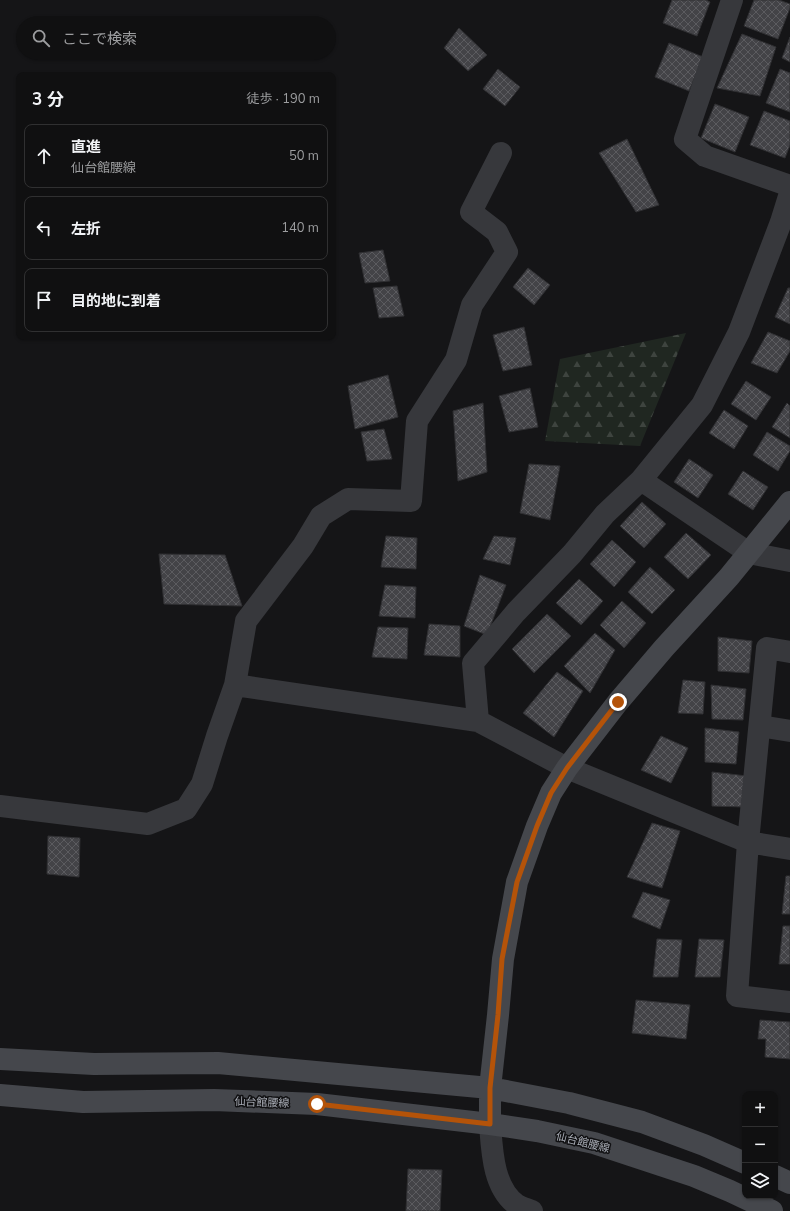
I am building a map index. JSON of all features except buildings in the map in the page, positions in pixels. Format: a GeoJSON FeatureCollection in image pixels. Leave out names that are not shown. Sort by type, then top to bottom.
{"type":"FeatureCollection","features":[{"type":"Feature","properties":{"kind":"main road"},"geometry":{"type":"LineString","coordinates":[[490,1124],[490,1088],[498,1015],[502,959],[517,882],[537,826],[551,793],[567,768],[618,702],[659,654],[729,577],[790,502]]}},
{"type":"Feature","properties":{"kind":"main road"},"geometry":{"type":"LineString","coordinates":[[0,1059],[94,1064],[218,1063],[490,1088],[569,1103],[642,1122],[704,1144],[742,1162]]}},
{"type":"Feature","properties":{"kind":"main road","name":"仙台館腰線"},"geometry":{"type":"LineString","coordinates":[[0,1095],[83,1102],[214,1100],[317,1104],[490,1124],[537,1131],[594,1143],[694,1176],[772,1211]]}},
{"type":"Feature","properties":{"kind":"main road"},"geometry":{"type":"LineString","coordinates":[[778,1177],[790,1183]]}},
{"type":"Feature","properties":{"kind":"street"},"geometry":{"type":"LineString","coordinates":[[732,0],[685,139],[705,156],[790,186]]}},
{"type":"Feature","properties":{"kind":"street"},"geometry":{"type":"LineString","coordinates":[[0,806],[148,824],[186,809],[202,784],[235,685],[246,621],[303,546],[321,516],[348,499],[411,501],[417,421],[456,360],[472,305],[507,252],[497,232],[471,212],[501,153]]}},
{"type":"Feature","properties":{"kind":"street"},"geometry":{"type":"LineString","coordinates":[[478,721],[473,663],[516,612],[572,554],[605,514],[641,480],[702,404],[739,332],[781,222],[790,193]]}},
{"type":"Feature","properties":{"kind":"street"},"geometry":{"type":"LineString","coordinates":[[641,480],[749,553],[790,561]]}},
{"type":"Feature","properties":{"kind":"street"},"geometry":{"type":"LineString","coordinates":[[790,652],[767,648],[748,842],[737,996],[790,1002]]}},
{"type":"Feature","properties":{"kind":"street"},"geometry":{"type":"LineString","coordinates":[[235,685],[478,721],[567,768],[748,842],[790,849]]}},
{"type":"Feature","properties":{"kind":"street"},"geometry":{"type":"LineString","coordinates":[[760,726],[790,731]]}},
{"type":"Feature","properties":{"kind":"street"},"geometry":{"type":"LineString","coordinates":[[490,1124],[493,1157],[502,1188],[517,1204],[532,1211]]}},
{"type":"Feature","properties":{"kind":"green space"},"geometry":{"type":"Polygon","coordinates":[[[686,333],[640,446],[545,441],[560,359],[686,333]]]}},
{"type":"Feature","properties":{"kind":"route"},"geometry":{"type":"LineString","coordinates":[[317,1104],[490,1124],[490,1088],[498,1015],[502,959],[517,882],[537,826],[551,793],[567,768],[618,702]]}}]}
